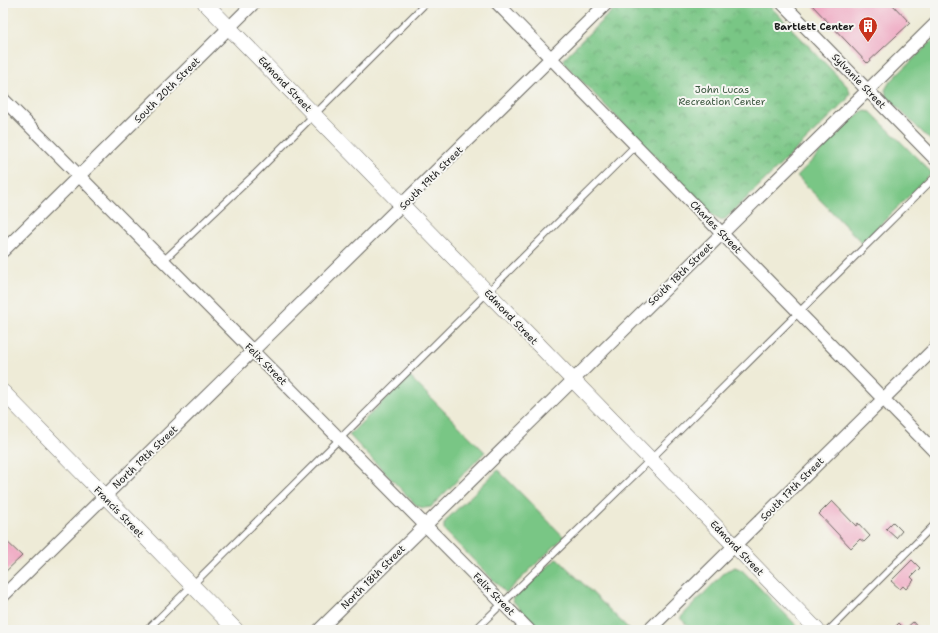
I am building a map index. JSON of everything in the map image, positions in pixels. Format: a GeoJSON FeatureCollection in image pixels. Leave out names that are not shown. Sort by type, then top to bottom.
{"type":"FeatureCollection","features":[{"type":"Feature","properties":{"kind":"street","name":"Edmond Street"},"geometry":{"type":"LineString","coordinates":[[205,3],[817,630]]}},
{"type":"Feature","properties":{"kind":"street","name":"South 20th Street"},"geometry":{"type":"LineString","coordinates":[[3,251],[254,3]]}},
{"type":"Feature","properties":{"kind":"street","name":"Charles Street"},"geometry":{"type":"LineString","coordinates":[[497,3],[935,452]]}},
{"type":"Feature","properties":{"kind":"street","name":"South 19th Street"},"geometry":{"type":"LineString","coordinates":[[253,352],[607,3]]}},
{"type":"Feature","properties":{"kind":"street","name":"Sylvanie Street"},"geometry":{"type":"LineString","coordinates":[[782,3],[935,159]]}},
{"type":"Feature","properties":{"kind":"street","name":"South 18th Street"},"geometry":{"type":"LineString","coordinates":[[426,525],[935,24]]}},
{"type":"Feature","properties":{"kind":"street","name":"Felix Street"},"geometry":{"type":"LineString","coordinates":[[3,99],[529,630]]}},
{"type":"Feature","properties":{"kind":"street","name":"South 17th Street"},"geometry":{"type":"LineString","coordinates":[[649,630],[935,348]]}},
{"type":"Feature","properties":{"kind":"street","name":"North 19th Street"},"geometry":{"type":"LineString","coordinates":[[3,596],[253,352]]}},
{"type":"Feature","properties":{"kind":"street","name":"Francis Street"},"geometry":{"type":"LineString","coordinates":[[3,392],[236,630]]}},
{"type":"Feature","properties":{"kind":"street","name":"North 18th Street"},"geometry":{"type":"LineString","coordinates":[[320,630],[426,525]]}},
{"type":"Feature","properties":{"kind":"lane"},"geometry":{"type":"LineString","coordinates":[[162,261],[255,174],[426,3]]}},
{"type":"Feature","properties":{"kind":"lane"},"geometry":{"type":"LineString","coordinates":[[147,630],[636,145]]}},
{"type":"Feature","properties":{"kind":"lane"},"geometry":{"type":"LineString","coordinates":[[475,630],[650,460],[935,177]]}},
{"type":"Feature","properties":{"kind":"lane"},"geometry":{"type":"LineString","coordinates":[[829,630],[935,524]]}},
{"type":"Feature","properties":{"kind":"green space","name":"John Lucas Recreation Center"},"geometry":{"type":"Polygon","coordinates":[[[620,3],[767,3],[848,87],[850,94],[846,101],[725,219],[720,220],[713,216],[565,64],[564,59],[570,52],[620,3]]]}},
{"type":"Feature","properties":{"kind":"green space"},"geometry":{"type":"Polygon","coordinates":[[[935,38],[935,145],[887,97],[885,90],[889,83],[935,38]]]}},
{"type":"Feature","properties":{"kind":"green space"},"geometry":{"type":"Polygon","coordinates":[[[865,111],[871,112],[932,173],[862,243],[797,176],[857,115],[865,111]]]}},
{"type":"Feature","properties":{"kind":"green space"},"geometry":{"type":"Polygon","coordinates":[[[409,376],[485,452],[431,507],[424,508],[417,506],[349,435],[409,376]]]}},
{"type":"Feature","properties":{"kind":"green space"},"geometry":{"type":"Polygon","coordinates":[[[498,470],[564,537],[506,593],[444,530],[444,524],[448,518],[498,470]]]}},
{"type":"Feature","properties":{"kind":"green space"},"geometry":{"type":"Polygon","coordinates":[[[557,558],[630,630],[540,630],[512,600],[557,558]]]}},
{"type":"Feature","properties":{"kind":"green space"},"geometry":{"type":"Polygon","coordinates":[[[735,567],[742,570],[801,630],[692,630],[680,618],[726,571],[735,567]]]}},
{"type":"Feature","properties":{"kind":"building","name":"Bartlett Center"},"geometry":{"type":"Polygon","coordinates":[[[810,3],[891,3],[910,23],[867,63],[810,3]]]}},
{"type":"Feature","properties":{"kind":"building"},"geometry":{"type":"Polygon","coordinates":[[[832,501],[856,526],[858,523],[870,536],[864,542],[860,539],[851,548],[819,514],[832,501]]]}},
{"type":"Feature","properties":{"kind":"building"},"geometry":{"type":"Polygon","coordinates":[[[893,522],[902,531],[896,538],[886,529],[893,522]]]}},
{"type":"Feature","properties":{"kind":"building"},"geometry":{"type":"Polygon","coordinates":[[[3,538],[22,556],[3,574],[3,538]]]}},
{"type":"Feature","properties":{"kind":"building"},"geometry":{"type":"Polygon","coordinates":[[[912,560],[920,568],[911,577],[914,580],[906,589],[903,586],[900,589],[891,581],[912,560]]]}},
{"type":"Feature","properties":{"kind":"building"},"geometry":{"type":"Polygon","coordinates":[[[913,622],[919,629],[918,630],[892,630],[899,623],[905,629],[913,622]]]}},
{"type":"Feature","properties":{"kind":"place","name":"Bartlett Center"},"geometry":{"type":"Point","coordinates":[868,43]}}]}
